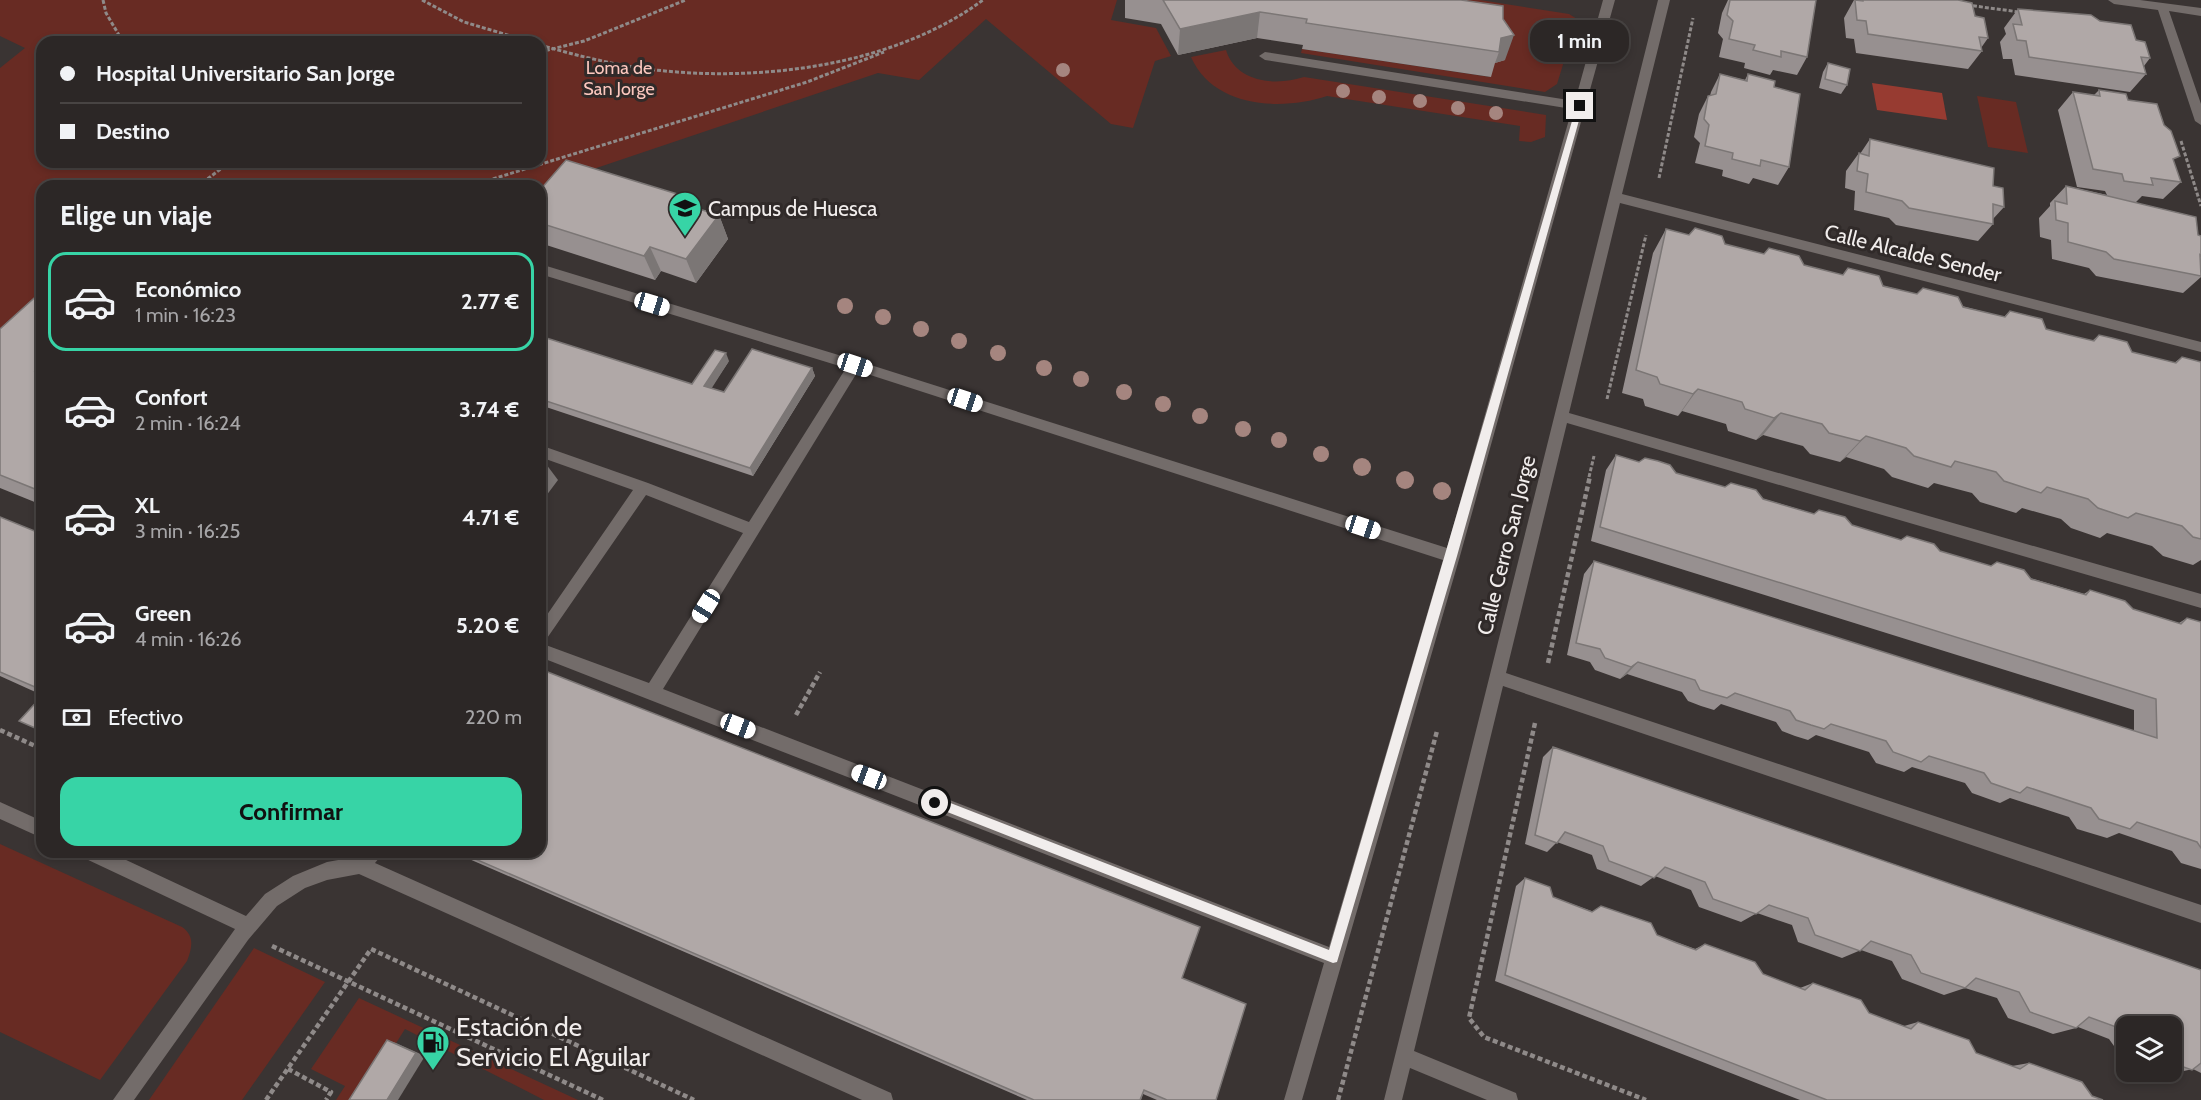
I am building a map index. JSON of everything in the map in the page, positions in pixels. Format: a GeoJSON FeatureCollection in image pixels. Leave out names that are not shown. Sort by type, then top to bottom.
{"type":"FeatureCollection","features":[{"type":"Feature","properties":{"kind":"street"},"geometry":{"type":"LineString","coordinates":[[1293,1100],[1452,556],[1609,0]]}},
{"type":"Feature","properties":{"kind":"street","name":"Calle Cerro San Jorge"},"geometry":{"type":"LineString","coordinates":[[1393,1100],[1664,0]]}},
{"type":"Feature","properties":{"kind":"street"},"geometry":{"type":"LineString","coordinates":[[2114,0],[2163,3],[2201,12]]}},
{"type":"Feature","properties":{"kind":"street"},"geometry":{"type":"LineString","coordinates":[[2163,3],[2201,122]]}},
{"type":"Feature","properties":{"kind":"street"},"geometry":{"type":"LineString","coordinates":[[1265,56],[1580,106]]}},
{"type":"Feature","properties":{"kind":"street","name":"Calle Alcalde Sender"},"geometry":{"type":"LineString","coordinates":[[1615,197],[2201,347]]}},
{"type":"Feature","properties":{"kind":"street"},"geometry":{"type":"LineString","coordinates":[[546,272],[855,365],[1452,556]]}},
{"type":"Feature","properties":{"kind":"street"},"geometry":{"type":"LineString","coordinates":[[652,692],[855,365]]}},
{"type":"Feature","properties":{"kind":"street"},"geometry":{"type":"LineString","coordinates":[[1561,416],[2201,601]]}},
{"type":"Feature","properties":{"kind":"street"},"geometry":{"type":"LineString","coordinates":[[546,453],[644,487],[753,530]]}},
{"type":"Feature","properties":{"kind":"street"},"geometry":{"type":"LineString","coordinates":[[546,629],[644,487]]}},
{"type":"Feature","properties":{"kind":"street"},"geometry":{"type":"LineString","coordinates":[[546,652],[1333,958]]}},
{"type":"Feature","properties":{"kind":"street"},"geometry":{"type":"LineString","coordinates":[[1497,678],[2201,914]]}},
{"type":"Feature","properties":{"kind":"street"},"geometry":{"type":"LineString","coordinates":[[0,810],[36,827]]}},
{"type":"Feature","properties":{"kind":"street"},"geometry":{"type":"LineString","coordinates":[[102,858],[245,930]]}},
{"type":"Feature","properties":{"kind":"street"},"geometry":{"type":"LineString","coordinates":[[122,1100],[245,930],[271,900],[299,882],[327,871],[359,865],[368,858]]}},
{"type":"Feature","properties":{"kind":"street"},"geometry":{"type":"LineString","coordinates":[[359,865],[884,1100]]}},
{"type":"Feature","properties":{"kind":"street"},"geometry":{"type":"LineString","coordinates":[[1405,1056],[1509,1100]]}},
{"type":"Feature","properties":{"kind":"path"},"geometry":{"type":"LineString","coordinates":[[102,0],[106,13],[119,36]]}},
{"type":"Feature","properties":{"kind":"path"},"geometry":{"type":"LineString","coordinates":[[422,0],[464,22],[511,36]]}},
{"type":"Feature","properties":{"kind":"path"},"geometry":{"type":"LineString","coordinates":[[546,50],[584,41],[686,0]]}},
{"type":"Feature","properties":{"kind":"path"},"geometry":{"type":"LineString","coordinates":[[546,163],[807,82],[937,29],[983,0]]}},
{"type":"Feature","properties":{"kind":"path"},"geometry":{"type":"LineString","coordinates":[[1967,5],[2026,13]]}},
{"type":"Feature","properties":{"kind":"path"},"geometry":{"type":"LineString","coordinates":[[1664,184],[1659,178],[1695,11]]}},
{"type":"Feature","properties":{"kind":"path"},"geometry":{"type":"LineString","coordinates":[[546,46],[622,65],[682,72],[803,68],[845,61],[899,46]]}},
{"type":"Feature","properties":{"kind":"path"},"geometry":{"type":"LineString","coordinates":[[206,180],[222,168]]}},
{"type":"Feature","properties":{"kind":"path"},"geometry":{"type":"LineString","coordinates":[[489,180],[528,168]]}},
{"type":"Feature","properties":{"kind":"path"},"geometry":{"type":"LineString","coordinates":[[781,742],[820,672]]}},
{"type":"Feature","properties":{"kind":"path"},"geometry":{"type":"LineString","coordinates":[[0,730],[36,746]]}},
{"type":"Feature","properties":{"kind":"path"},"geometry":{"type":"LineString","coordinates":[[245,930],[348,982],[603,1100]]}},
{"type":"Feature","properties":{"kind":"path"},"geometry":{"type":"LineString","coordinates":[[266,1100],[371,948],[694,1100]]}},
{"type":"Feature","properties":{"kind":"path"},"geometry":{"type":"LineString","coordinates":[[288,1069],[331,1092],[326,1100]]}},
{"type":"Feature","properties":{"kind":"green space","name":"Loma de San Jorge"},"geometry":{"type":"Polygon","coordinates":[[[0,0],[1117,0],[1111,20],[1156,28],[1171,56],[1155,61],[1133,128],[1111,124],[986,19],[919,80],[878,73],[546,185],[546,180],[36,180],[36,313],[0,354],[0,68],[25,48],[0,36],[0,0]]]}},
{"type":"Feature","properties":{"kind":"green space"},"geometry":{"type":"Polygon","coordinates":[[[1330,0],[1480,0],[1569,14],[1577,19],[1557,84],[1545,92],[1301,53],[1302,49],[1490,77],[1330,0]]]}},
{"type":"Feature","properties":{"kind":"green space"},"geometry":{"type":"Polygon","coordinates":[[[1226,50],[1238,69],[1258,79],[1281,81],[1304,77],[1546,115],[1545,137],[1531,142],[1519,141],[1520,126],[1327,96],[1290,103],[1270,104],[1250,101],[1232,96],[1215,87],[1201,74],[1191,57],[1226,50]]]}},
{"type":"Feature","properties":{"kind":"green space"},"geometry":{"type":"Polygon","coordinates":[[[1977,96],[2016,102],[2028,153],[1988,147],[1977,96]]]}},
{"type":"Feature","properties":{"kind":"green space"},"geometry":{"type":"Polygon","coordinates":[[[0,844],[182,927],[191,938],[187,961],[100,1080],[0,1032],[0,844]]]}},
{"type":"Feature","properties":{"kind":"green space"},"geometry":{"type":"Polygon","coordinates":[[[254,948],[325,982],[242,1100],[149,1100],[254,948]]]}},
{"type":"Feature","properties":{"kind":"green space"},"geometry":{"type":"Polygon","coordinates":[[[359,998],[578,1100],[544,1100],[405,1029],[360,1100],[336,1100],[345,1086],[311,1069],[359,998]]]}},
{"type":"Feature","properties":{"kind":"shaded area"},"geometry":{"type":"Polygon","coordinates":[[[1872,83],[1942,93],[1947,120],[1877,110],[1872,83]]]}},
{"type":"Feature","properties":{"kind":"building"},"geometry":{"type":"Polygon","coordinates":[[[1163,0],[1461,0],[1503,6],[1503,19],[1514,35],[1501,38],[1499,52],[1306,23],[1307,19],[1260,12],[1180,29],[1163,0]]]}},
{"type":"Feature","properties":{"kind":"building"},"geometry":{"type":"Polygon","coordinates":[[[1730,0],[1816,0],[1807,57],[1781,51],[1781,57],[1753,50],[1755,45],[1729,39],[1733,21],[1727,15],[1730,0]]]}},
{"type":"Feature","properties":{"kind":"building"},"geometry":{"type":"Polygon","coordinates":[[[1855,0],[1958,0],[1972,3],[1975,16],[1984,18],[1988,38],[1979,37],[1982,51],[1868,34],[1866,21],[1857,20],[1855,0]]]}},
{"type":"Feature","properties":{"kind":"building"},"geometry":{"type":"Polygon","coordinates":[[[2018,9],[2091,15],[2100,21],[2131,25],[2136,40],[2145,42],[2150,58],[2141,57],[2146,74],[2029,57],[2026,41],[2017,40],[2013,24],[2022,25],[2018,9]]]}},
{"type":"Feature","properties":{"kind":"building"},"geometry":{"type":"Polygon","coordinates":[[[1828,63],[1850,69],[1847,85],[1825,79],[1828,63]]]}},
{"type":"Feature","properties":{"kind":"building"},"geometry":{"type":"Polygon","coordinates":[[[1720,74],[1747,81],[1748,74],[1775,81],[1774,87],[1800,94],[1789,167],[1761,160],[1760,166],[1732,159],[1733,153],[1705,146],[1709,125],[1704,119],[1708,96],[1716,94],[1720,74]]]}},
{"type":"Feature","properties":{"kind":"building"},"geometry":{"type":"Polygon","coordinates":[[[2099,90],[2126,94],[2128,100],[2157,104],[2164,125],[2171,131],[2180,156],[2173,159],[2181,182],[2151,178],[2153,185],[2124,181],[2122,174],[2093,169],[2073,92],[2100,96],[2099,90]]]}},
{"type":"Feature","properties":{"kind":"building"},"geometry":{"type":"Polygon","coordinates":[[[1870,139],[1994,168],[1993,186],[2003,188],[2004,207],[1993,204],[1993,224],[1909,208],[1902,201],[1866,192],[1868,174],[1857,171],[1859,153],[1869,156],[1870,139]]]}},
{"type":"Feature","properties":{"kind":"building"},"geometry":{"type":"Polygon","coordinates":[[[566,160],[687,197],[682,204],[719,215],[686,259],[650,247],[644,256],[546,225],[546,183],[566,160]]]}},
{"type":"Feature","properties":{"kind":"building"},"geometry":{"type":"Polygon","coordinates":[[[2066,186],[2196,217],[2198,235],[2201,236],[2201,276],[2114,259],[2106,252],[2068,242],[2068,223],[2056,220],[2055,201],[2067,204],[2066,186]]]}},
{"type":"Feature","properties":{"kind":"building"},"geometry":{"type":"Polygon","coordinates":[[[1695,228],[1722,236],[1725,244],[1764,254],[1769,248],[1799,256],[1804,265],[1843,275],[1848,268],[1879,276],[1883,286],[1917,294],[1923,288],[1958,297],[1963,307],[2005,317],[2010,311],[2042,319],[2046,329],[2094,341],[2099,335],[2127,342],[2132,352],[2176,363],[2182,357],[2201,362],[2201,539],[2193,537],[2182,526],[2136,513],[2128,518],[2098,508],[2088,499],[2047,487],[2041,493],[2004,481],[1996,472],[1955,461],[1951,467],[1914,456],[1906,448],[1866,436],[1860,441],[1829,433],[1822,424],[1781,413],[1774,418],[1745,409],[1742,402],[1698,389],[1693,394],[1660,384],[1657,377],[1636,370],[1666,229],[1689,235],[1695,228]]]}},
{"type":"Feature","properties":{"kind":"building"},"geometry":{"type":"Polygon","coordinates":[[[36,296],[35,489],[0,475],[0,329],[36,296]]]}},
{"type":"Feature","properties":{"kind":"building"},"geometry":{"type":"Polygon","coordinates":[[[546,338],[692,384],[715,350],[726,353],[704,386],[724,392],[752,349],[812,368],[750,468],[546,401],[546,338]]]}},
{"type":"Feature","properties":{"kind":"building"},"geometry":{"type":"Polygon","coordinates":[[[1616,455],[1639,462],[1645,458],[1658,461],[1670,465],[1676,473],[1725,487],[1731,483],[1756,490],[1763,499],[1814,514],[1819,510],[1845,517],[1852,525],[1901,540],[1907,536],[1934,544],[1940,551],[1991,566],[1997,562],[2024,570],[2031,579],[2086,595],[2090,590],[2125,601],[2133,609],[2181,624],[2187,618],[2201,622],[2201,848],[2197,842],[2137,822],[2130,829],[2099,819],[2091,808],[2027,787],[2020,793],[1991,783],[1984,773],[1929,756],[1921,762],[1893,752],[1886,741],[1831,724],[1824,729],[1811,725],[1796,720],[1790,711],[1735,693],[1727,698],[1700,690],[1695,680],[1638,662],[1631,667],[1605,658],[1600,649],[1576,643],[1594,561],[2157,738],[2156,699],[1600,527],[1616,455]]]}},
{"type":"Feature","properties":{"kind":"building"},"geometry":{"type":"Polygon","coordinates":[[[0,517],[36,532],[36,687],[0,672],[0,517]]]}},
{"type":"Feature","properties":{"kind":"building"},"geometry":{"type":"Polygon","coordinates":[[[546,671],[1200,927],[1182,978],[1246,1004],[1216,1100],[1167,1100],[1144,1090],[1140,1100],[1034,1100],[473,858],[546,858],[546,671]]]}},
{"type":"Feature","properties":{"kind":"building"},"geometry":{"type":"Polygon","coordinates":[[[36,703],[36,728],[19,721],[36,703]]]}},
{"type":"Feature","properties":{"kind":"building"},"geometry":{"type":"Polygon","coordinates":[[[1553,747],[2201,970],[2201,1063],[2192,1070],[2182,1066],[2182,1016],[2116,1016],[2116,1027],[2089,1017],[2076,1028],[2030,1012],[2019,992],[1976,978],[1965,988],[1921,973],[1911,955],[1871,941],[1860,951],[1815,935],[1808,918],[1769,905],[1756,914],[1713,899],[1705,882],[1665,867],[1654,878],[1609,861],[1603,846],[1565,832],[1557,843],[1535,835],[1553,747]]]}},
{"type":"Feature","properties":{"kind":"building"},"geometry":{"type":"Polygon","coordinates":[[[1525,878],[1550,887],[1553,897],[1592,912],[1601,906],[1651,923],[1657,935],[1696,950],[1705,944],[1755,962],[1763,974],[1805,990],[1813,983],[1861,1000],[1869,1013],[1911,1029],[1918,1022],[1969,1040],[1976,1053],[2020,1069],[2029,1063],[2082,1082],[2092,1096],[2103,1100],[1827,1100],[1505,975],[1525,878]]]}},
{"type":"Feature","properties":{"kind":"building"},"geometry":{"type":"Polygon","coordinates":[[[387,1040],[416,1053],[387,1100],[349,1100],[387,1040]]]}},
{"type":"Feature","properties":{"kind":"place","name":"Campus de Huesca"},"geometry":{"type":"Point","coordinates":[685,237]}},
{"type":"Feature","properties":{"kind":"place","name":"Estación de Servicio El Aguilar"},"geometry":{"type":"Point","coordinates":[433,1071]}},
{"type":"Feature","properties":{"kind":"route"},"geometry":{"type":"LineString","coordinates":[[935,803],[1333,958],[1452,556],[1580,106]]}}]}
